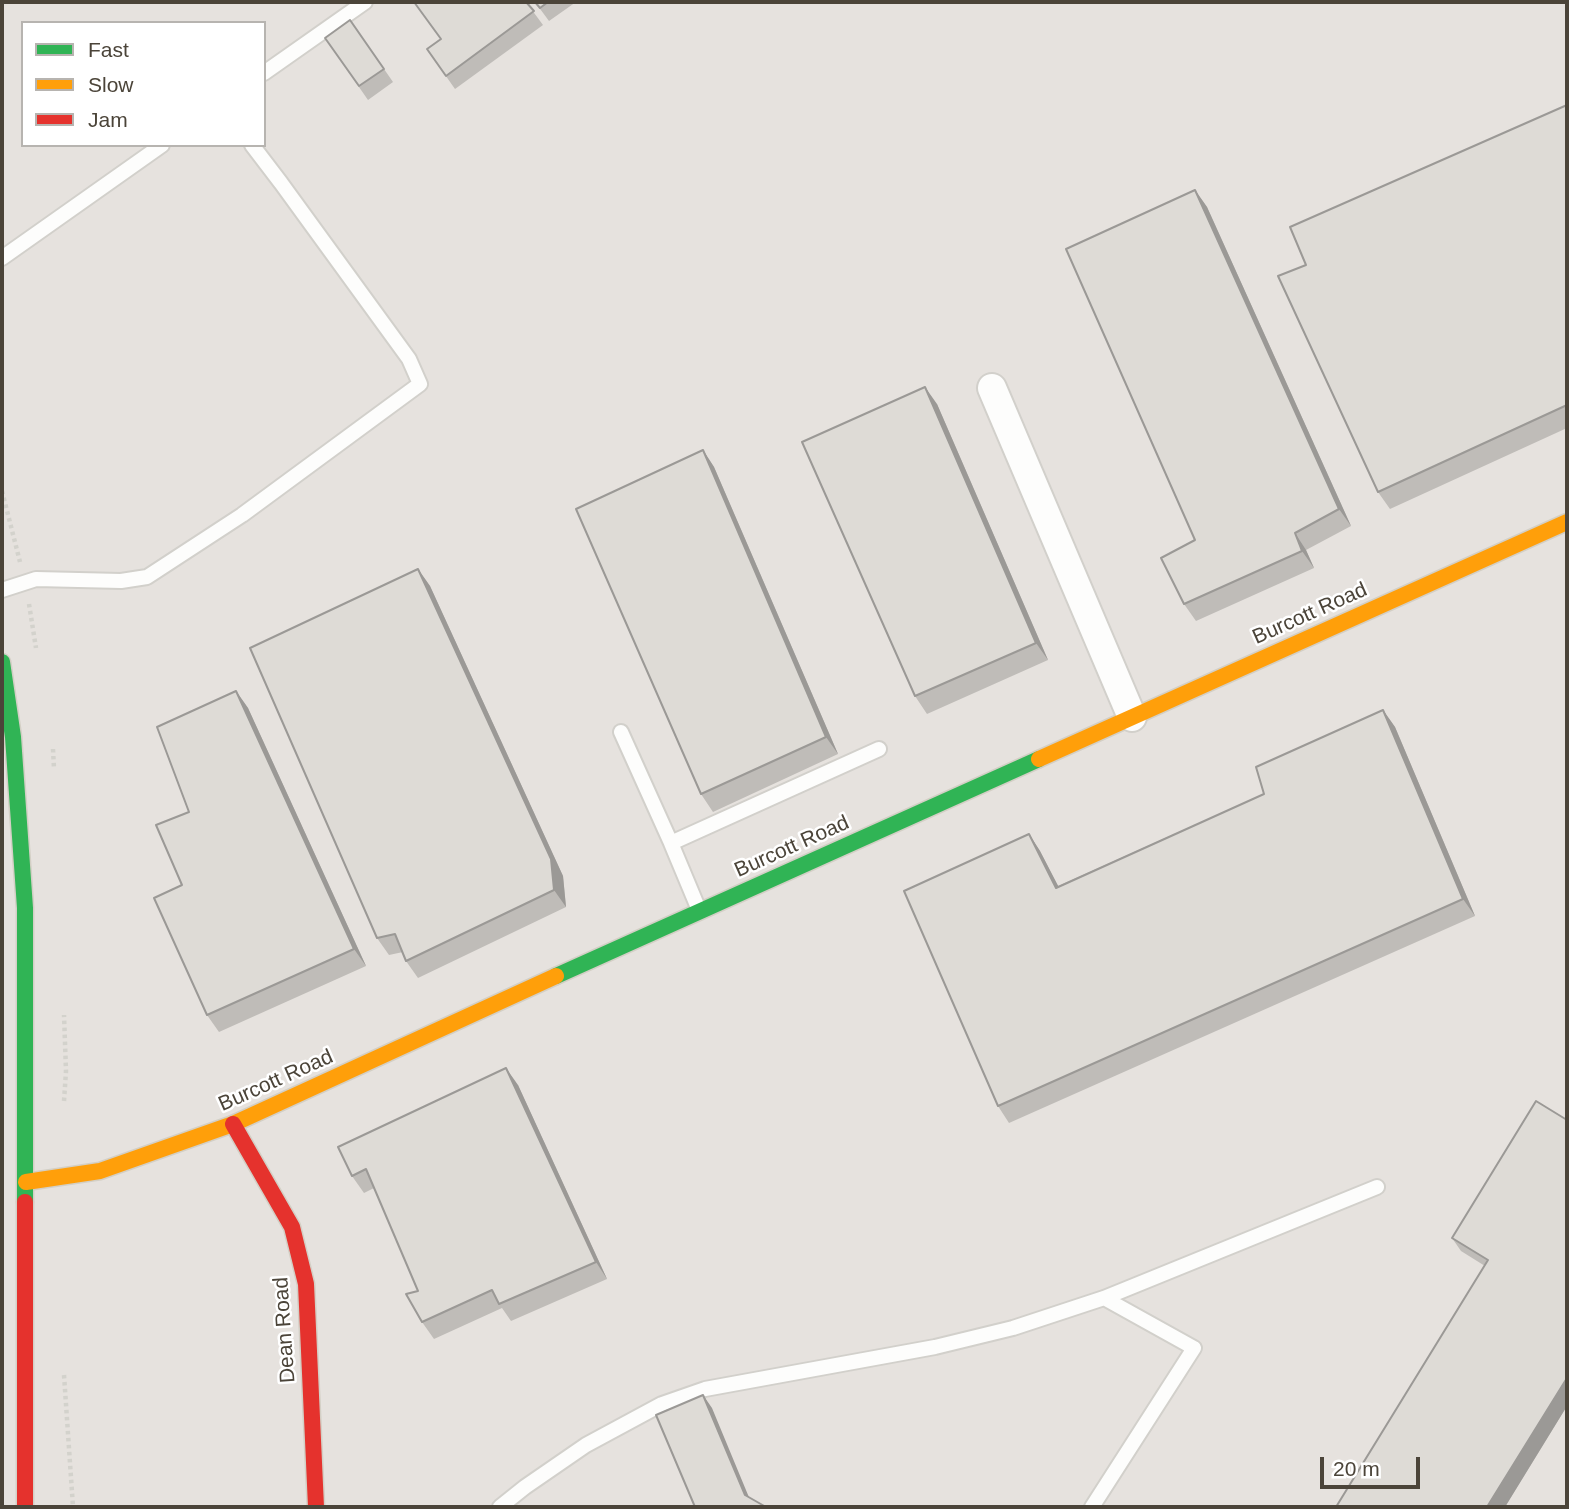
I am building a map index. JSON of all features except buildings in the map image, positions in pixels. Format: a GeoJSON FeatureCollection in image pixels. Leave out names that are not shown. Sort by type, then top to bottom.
{"type":"FeatureCollection","features":[{"type":"Feature","properties":{"kind":"main road","name":"Burcott Road"},"geometry":{"type":"LineString","coordinates":[[26,1182],[100,1171],[233,1124],[1567,522]]}},
{"type":"Feature","properties":{"kind":"main road"},"geometry":{"type":"LineString","coordinates":[[2,663],[13,737],[25,908],[26,1182],[20,1305],[25,1507]]}},
{"type":"Feature","properties":{"kind":"main road","name":"Dean Road"},"geometry":{"type":"LineString","coordinates":[[233,1124],[292,1227],[306,1284],[316,1507]]}},
{"type":"Feature","properties":{"kind":"street"},"geometry":{"type":"LineString","coordinates":[[992,388],[1132,717]]}},
{"type":"Feature","properties":{"kind":"lane"},"geometry":{"type":"LineString","coordinates":[[266,72],[365,2]]}},
{"type":"Feature","properties":{"kind":"lane"},"geometry":{"type":"LineString","coordinates":[[2,258],[159,147]]}},
{"type":"Feature","properties":{"kind":"lane"},"geometry":{"type":"LineString","coordinates":[[2,590],[36,579],[121,581],[147,576],[242,515],[420,384],[409,359],[253,147]]}},
{"type":"Feature","properties":{"kind":"lane"},"geometry":{"type":"LineString","coordinates":[[621,732],[700,911]]}},
{"type":"Feature","properties":{"kind":"lane"},"geometry":{"type":"LineString","coordinates":[[671,844],[879,749]]}},
{"type":"Feature","properties":{"kind":"lane"},"geometry":{"type":"LineString","coordinates":[[504,1506],[526,1487],[586,1445],[662,1404],[705,1389],[935,1347],[1013,1328],[1104,1298],[1377,1187]]}},
{"type":"Feature","properties":{"kind":"lane"},"geometry":{"type":"LineString","coordinates":[[1092,1507],[1194,1348],[1104,1298]]}},
{"type":"Feature","properties":{"kind":"shaded area"},"geometry":{"type":"Polygon","coordinates":[[[2,2],[1567,2],[1567,1507],[2,1507],[2,2]]]}},
{"type":"Feature","properties":{"kind":"traffic: fast"},"geometry":{"type":"LineString","coordinates":[[2,662],[13,737],[25,908],[25,1202]]}},
{"type":"Feature","properties":{"kind":"traffic: fast"},"geometry":{"type":"LineString","coordinates":[[556,976],[1039,759]]}},
{"type":"Feature","properties":{"kind":"traffic: slow"},"geometry":{"type":"LineString","coordinates":[[1039,759],[1567,522]]}},
{"type":"Feature","properties":{"kind":"traffic: slow"},"geometry":{"type":"LineString","coordinates":[[26,1182],[100,1171],[233,1124],[556,976]]}},
{"type":"Feature","properties":{"kind":"traffic: jam"},"geometry":{"type":"LineString","coordinates":[[233,1124],[292,1227],[306,1284],[316,1507]]}},
{"type":"Feature","properties":{"kind":"traffic: jam"},"geometry":{"type":"LineString","coordinates":[[25,1202],[25,1507]]}}]}
